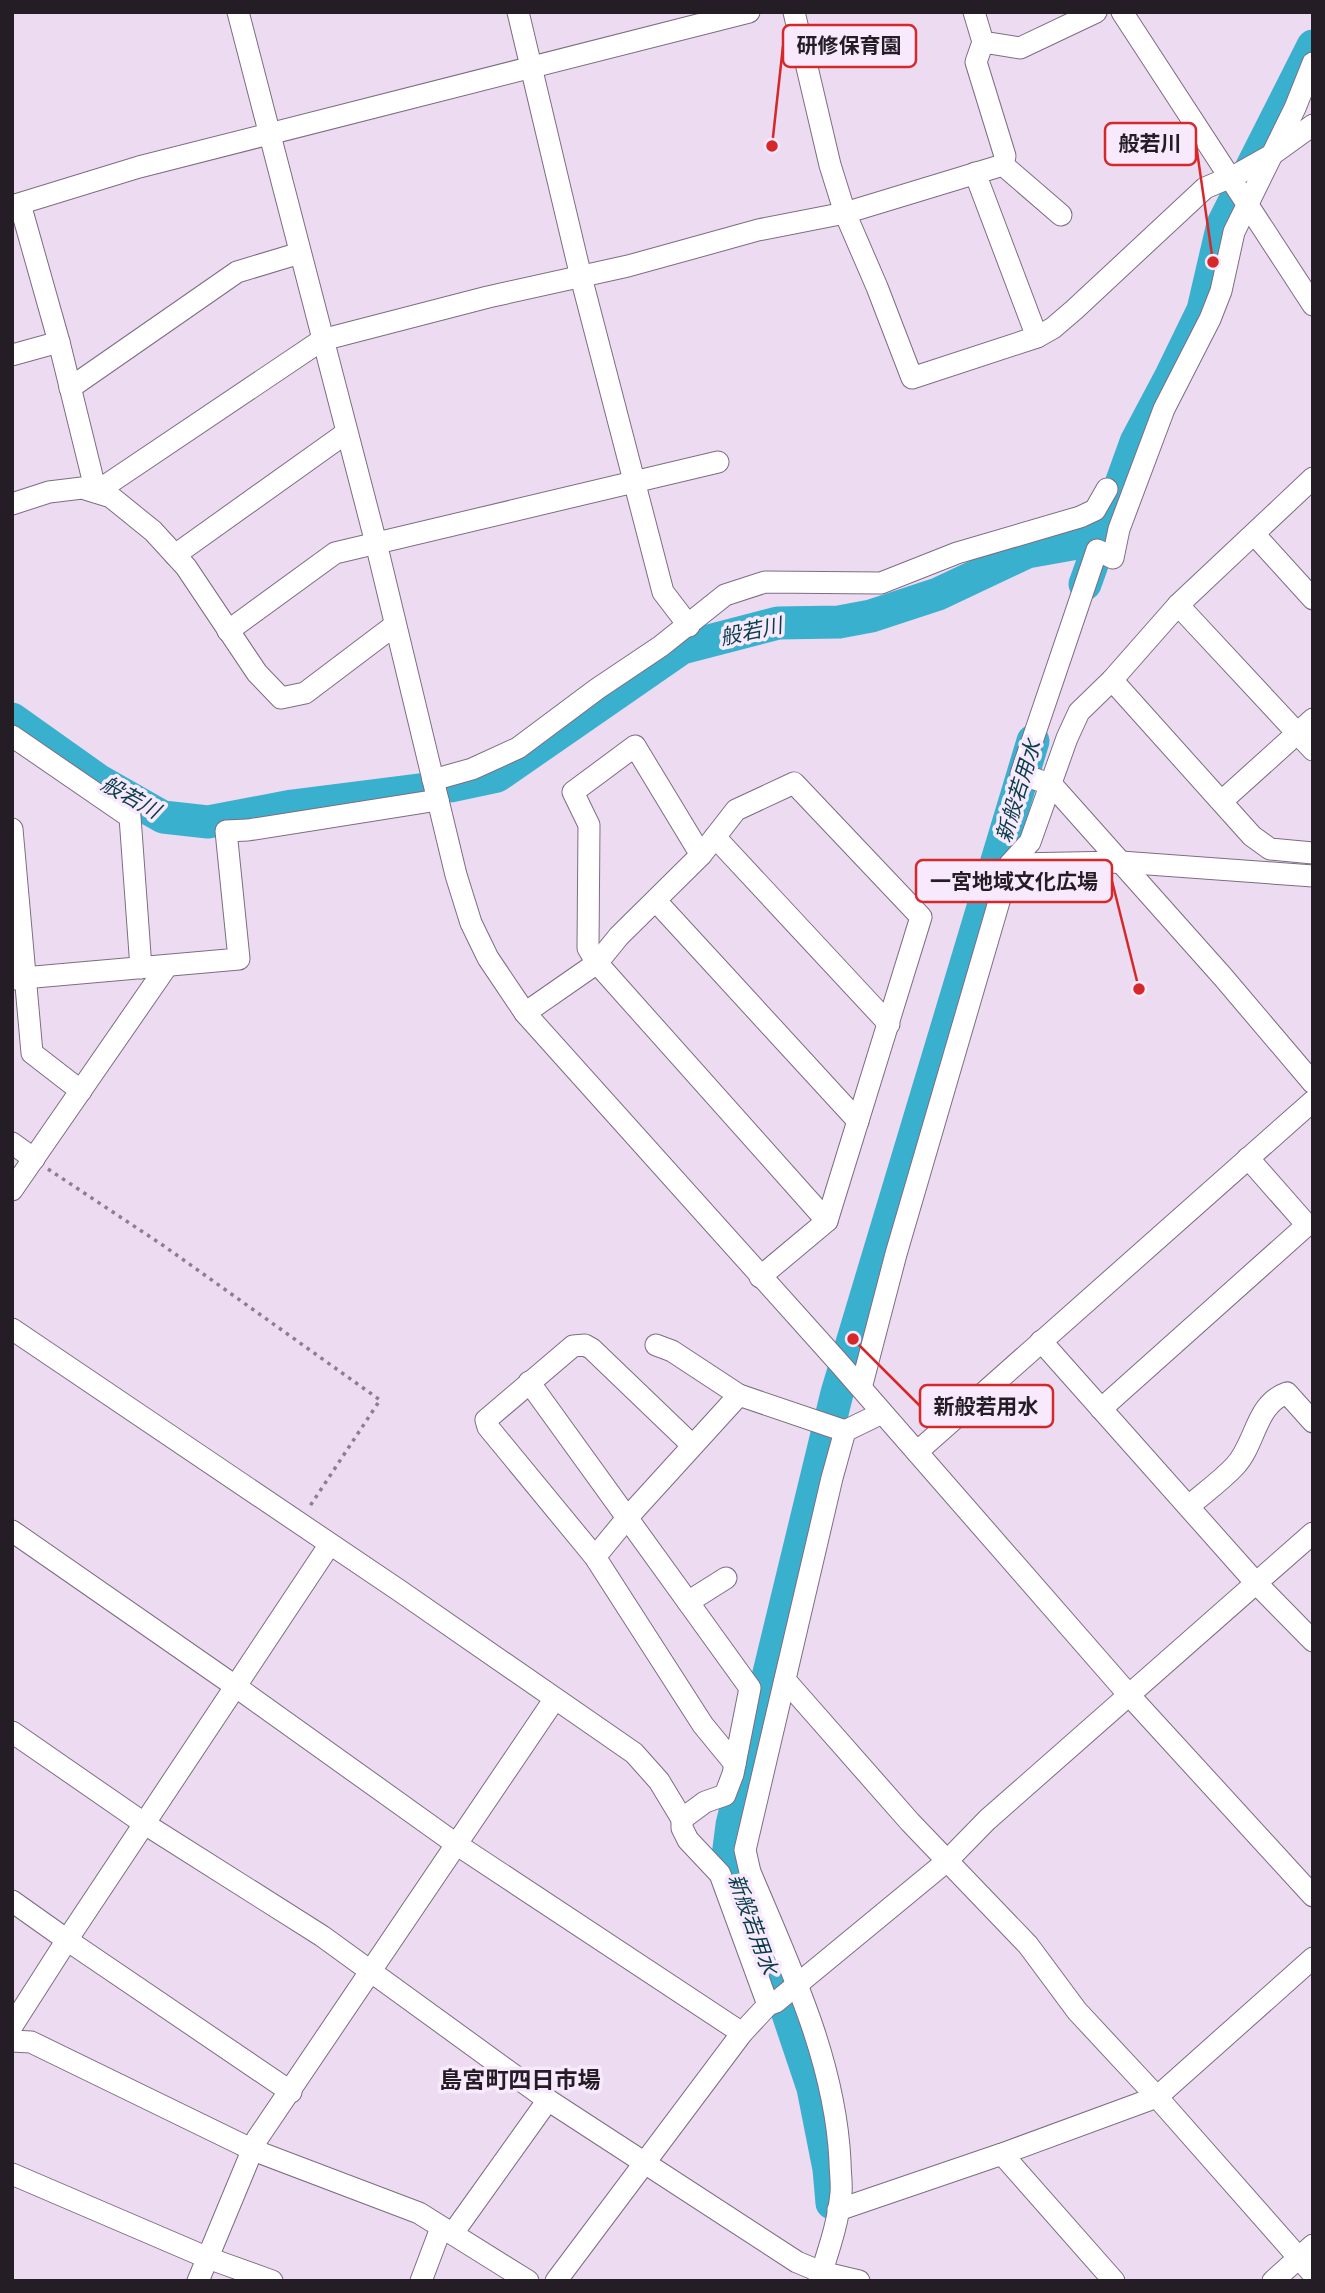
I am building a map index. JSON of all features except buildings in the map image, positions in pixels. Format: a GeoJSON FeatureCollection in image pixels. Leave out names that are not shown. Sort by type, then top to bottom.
{"type":"FeatureCollection","features":[{"type":"Feature","properties":{"kind":"street"},"geometry":{"type":"LineString","coordinates":[[238,12],[376,543],[471,923],[488,958],[525,1013],[917,1452],[1129,1695],[1313,1896]]}},
{"type":"Feature","properties":{"kind":"street"},"geometry":{"type":"LineString","coordinates":[[518,12],[581,277],[663,592],[689,626]]}},
{"type":"Feature","properties":{"kind":"street"},"geometry":{"type":"LineString","coordinates":[[96,492],[59,342],[16,205],[139,166],[749,12]]}},
{"type":"Feature","properties":{"kind":"street"},"geometry":{"type":"LineString","coordinates":[[794,12],[830,165],[845,213],[912,378],[1037,337],[1053,328],[1205,188],[1240,188],[1272,155],[1313,63]]}},
{"type":"Feature","properties":{"kind":"street"},"geometry":{"type":"LineString","coordinates":[[974,12],[983,42],[976,61],[1005,156],[1003,165]]}},
{"type":"Feature","properties":{"kind":"street"},"geometry":{"type":"LineString","coordinates":[[983,42],[1020,48],[1096,12]]}},
{"type":"Feature","properties":{"kind":"street"},"geometry":{"type":"LineString","coordinates":[[1122,12],[1155,66],[1240,188],[1312,304]]}},
{"type":"Feature","properties":{"kind":"street"},"geometry":{"type":"LineString","coordinates":[[1313,125],[1272,155],[1240,188],[1234,232],[1221,290],[1210,319],[1164,409],[1119,529],[1113,558],[1097,550],[1021,774],[1052,785],[1313,1083]]}},
{"type":"Feature","properties":{"kind":"street"},"geometry":{"type":"LineString","coordinates":[[96,492],[322,340],[488,297],[628,267],[758,230],[845,213],[1003,165]]}},
{"type":"Feature","properties":{"kind":"street"},"geometry":{"type":"LineString","coordinates":[[1003,165],[1061,215]]}},
{"type":"Feature","properties":{"kind":"street"},"geometry":{"type":"LineString","coordinates":[[975,173],[1037,337]]}},
{"type":"Feature","properties":{"kind":"street"},"geometry":{"type":"LineString","coordinates":[[70,388],[237,272],[300,253]]}},
{"type":"Feature","properties":{"kind":"street"},"geometry":{"type":"LineString","coordinates":[[12,355],[59,342]]}},
{"type":"Feature","properties":{"kind":"street"},"geometry":{"type":"LineString","coordinates":[[175,555],[346,433]]}},
{"type":"Feature","properties":{"kind":"street"},"geometry":{"type":"LineString","coordinates":[[228,631],[335,553],[718,462]]}},
{"type":"Feature","properties":{"kind":"street"},"geometry":{"type":"LineString","coordinates":[[851,1378],[904,1229],[1010,864],[1030,842],[1079,712],[1112,680],[1178,605],[1313,478]]}},
{"type":"Feature","properties":{"kind":"street"},"geometry":{"type":"LineString","coordinates":[[12,503],[49,492],[82,488],[111,497],[153,531],[186,567],[257,673],[281,698],[305,693],[395,625]]}},
{"type":"Feature","properties":{"kind":"street"},"geometry":{"type":"LineString","coordinates":[[18,979],[239,959],[226,831],[248,830],[436,790],[472,769],[518,748],[597,689],[689,626],[725,595],[765,582],[881,583],[957,553],[1080,517],[1095,510],[1107,489]]}},
{"type":"Feature","properties":{"kind":"street"},"geometry":{"type":"LineString","coordinates":[[1254,534],[1313,599]]}},
{"type":"Feature","properties":{"kind":"street"},"geometry":{"type":"LineString","coordinates":[[1178,605],[1305,726],[1313,750]]}},
{"type":"Feature","properties":{"kind":"street"},"geometry":{"type":"LineString","coordinates":[[1112,680],[1252,836],[1270,849],[1313,853]]}},
{"type":"Feature","properties":{"kind":"street"},"geometry":{"type":"LineString","coordinates":[[1222,801],[1305,726]]}},
{"type":"Feature","properties":{"kind":"street"},"geometry":{"type":"LineString","coordinates":[[12,736],[130,817],[141,968]]}},
{"type":"Feature","properties":{"kind":"street"},"geometry":{"type":"LineString","coordinates":[[701,855],[635,746],[573,792],[589,825],[588,948],[597,963],[827,1221]]}},
{"type":"Feature","properties":{"kind":"street"},"geometry":{"type":"LineString","coordinates":[[525,1013],[597,963],[619,936],[701,855],[736,810],[794,783],[921,917],[827,1221],[760,1276]]}},
{"type":"Feature","properties":{"kind":"street"},"geometry":{"type":"LineString","coordinates":[[12,829],[18,979],[32,1053],[82,1091]]}},
{"type":"Feature","properties":{"kind":"street"},"geometry":{"type":"LineString","coordinates":[[715,837],[889,1024]]}},
{"type":"Feature","properties":{"kind":"street"},"geometry":{"type":"LineString","coordinates":[[1010,864],[1121,862],[1313,876]]}},
{"type":"Feature","properties":{"kind":"street"},"geometry":{"type":"LineString","coordinates":[[656,901],[858,1121]]}},
{"type":"Feature","properties":{"kind":"street"},"geometry":{"type":"LineString","coordinates":[[12,1190],[167,966]]}},
{"type":"Feature","properties":{"kind":"street"},"geometry":{"type":"LineString","coordinates":[[917,1452],[1313,1101]]}},
{"type":"Feature","properties":{"kind":"street"},"geometry":{"type":"LineString","coordinates":[[12,1143],[34,1159]]}},
{"type":"Feature","properties":{"kind":"street"},"geometry":{"type":"LineString","coordinates":[[1101,1409],[1307,1225],[1248,1158]]}},
{"type":"Feature","properties":{"kind":"street"},"geometry":{"type":"LineString","coordinates":[[12,1329],[634,1754],[659,1781],[682,1819],[682,1828],[688,1840],[720,1874],[772,2003]]}},
{"type":"Feature","properties":{"kind":"street"},"geometry":{"type":"LineString","coordinates":[[1041,1341],[1256,1583],[1313,1641]]}},
{"type":"Feature","properties":{"kind":"street"},"geometry":{"type":"LineString","coordinates":[[692,1446],[592,1349],[584,1345],[573,1346],[486,1420],[488,1427],[595,1557],[703,1725],[735,1764]]}},
{"type":"Feature","properties":{"kind":"street"},"geometry":{"type":"LineString","coordinates":[[656,1345],[672,1351],[739,1395],[814,1422],[845,1431],[882,1413]]}},
{"type":"Feature","properties":{"kind":"street"},"geometry":{"type":"LineString","coordinates":[[529,1382],[750,1688],[735,1764],[725,1794],[705,1802],[682,1819]]}},
{"type":"Feature","properties":{"kind":"street"},"geometry":{"type":"LineString","coordinates":[[1189,1506],[1235,1466],[1251,1443],[1264,1410],[1276,1397],[1287,1394],[1313,1422]]}},
{"type":"Feature","properties":{"kind":"street"},"geometry":{"type":"LineString","coordinates":[[595,1557],[739,1395]]}},
{"type":"Feature","properties":{"kind":"street"},"geometry":{"type":"LineString","coordinates":[[820,2276],[834,2239],[841,2192],[838,2133],[824,2060],[750,1872],[745,1850],[845,1431]]}},
{"type":"Feature","properties":{"kind":"street"},"geometry":{"type":"LineString","coordinates":[[12,1531],[236,1686],[456,1844],[742,2033]]}},
{"type":"Feature","properties":{"kind":"street"},"geometry":{"type":"LineString","coordinates":[[556,2281],[742,2033],[772,2003],[947,1861],[987,1820],[1313,1533]]}},
{"type":"Feature","properties":{"kind":"street"},"geometry":{"type":"LineString","coordinates":[[330,1544],[67,1940],[12,2037],[31,2042],[253,2150],[419,2213],[528,2281]]}},
{"type":"Feature","properties":{"kind":"street"},"geometry":{"type":"LineString","coordinates":[[688,1602],[726,1578]]}},
{"type":"Feature","properties":{"kind":"street"},"geometry":{"type":"LineString","coordinates":[[785,1680],[947,1861],[1028,1945],[1077,2011],[1308,2259],[1273,2281]]}},
{"type":"Feature","properties":{"kind":"street"},"geometry":{"type":"LineString","coordinates":[[198,2281],[257,2139],[554,1700]]}},
{"type":"Feature","properties":{"kind":"street"},"geometry":{"type":"LineString","coordinates":[[12,1732],[145,1824],[322,1936],[548,2099],[797,2262],[820,2276],[859,2281]]}},
{"type":"Feature","properties":{"kind":"street"},"geometry":{"type":"LineString","coordinates":[[12,1901],[290,2092]]}},
{"type":"Feature","properties":{"kind":"street"},"geometry":{"type":"LineString","coordinates":[[838,2210],[1157,2097],[1313,1958]]}},
{"type":"Feature","properties":{"kind":"street"},"geometry":{"type":"LineString","coordinates":[[421,2281],[447,2231],[548,2099]]}},
{"type":"Feature","properties":{"kind":"street"},"geometry":{"type":"LineString","coordinates":[[1002,2154],[1114,2281]]}},
{"type":"Feature","properties":{"kind":"street"},"geometry":{"type":"LineString","coordinates":[[12,2174],[208,2258],[272,2281]]}},
{"type":"Feature","properties":{"kind":"path"},"geometry":{"type":"LineString","coordinates":[[34,1159],[164,1246],[380,1400],[299,1523]]}},
{"type":"Feature","properties":{"kind":"waterway","name":"般若川"},"geometry":{"type":"LineString","coordinates":[[1085,584],[1136,442],[1203,310],[1223,224],[1313,46]]}},
{"type":"Feature","properties":{"kind":"waterway","name":"般若川"},"geometry":{"type":"LineString","coordinates":[[12,719],[98,780],[163,817],[208,822],[292,806],[450,786],[497,776],[682,648],[778,623],[839,622],[871,616],[938,594],[1027,552],[1083,542],[1108,516]]}},
{"type":"Feature","properties":{"kind":"waterway","name":"新般若用水"},"geometry":{"type":"LineString","coordinates":[[832,2203],[829,2169],[813,2088],[776,1978],[728,1856],[732,1825],[837,1393],[1033,741]]}},
{"type":"Feature","properties":{"kind":"place","name":"研修保育園"},"geometry":{"type":"Point","coordinates":[772,146]}},
{"type":"Feature","properties":{"kind":"place","name":"般若川"},"geometry":{"type":"Point","coordinates":[1213,262]}},
{"type":"Feature","properties":{"kind":"place","name":"一宮地域文化広場"},"geometry":{"type":"Point","coordinates":[1139,989]}},
{"type":"Feature","properties":{"kind":"place","name":"新般若用水"},"geometry":{"type":"Point","coordinates":[853,1339]}},
{"type":"Feature","properties":{"kind":"district","name":"島宮町四日市場"},"geometry":{"type":"Point","coordinates":[520,2080]}}]}
